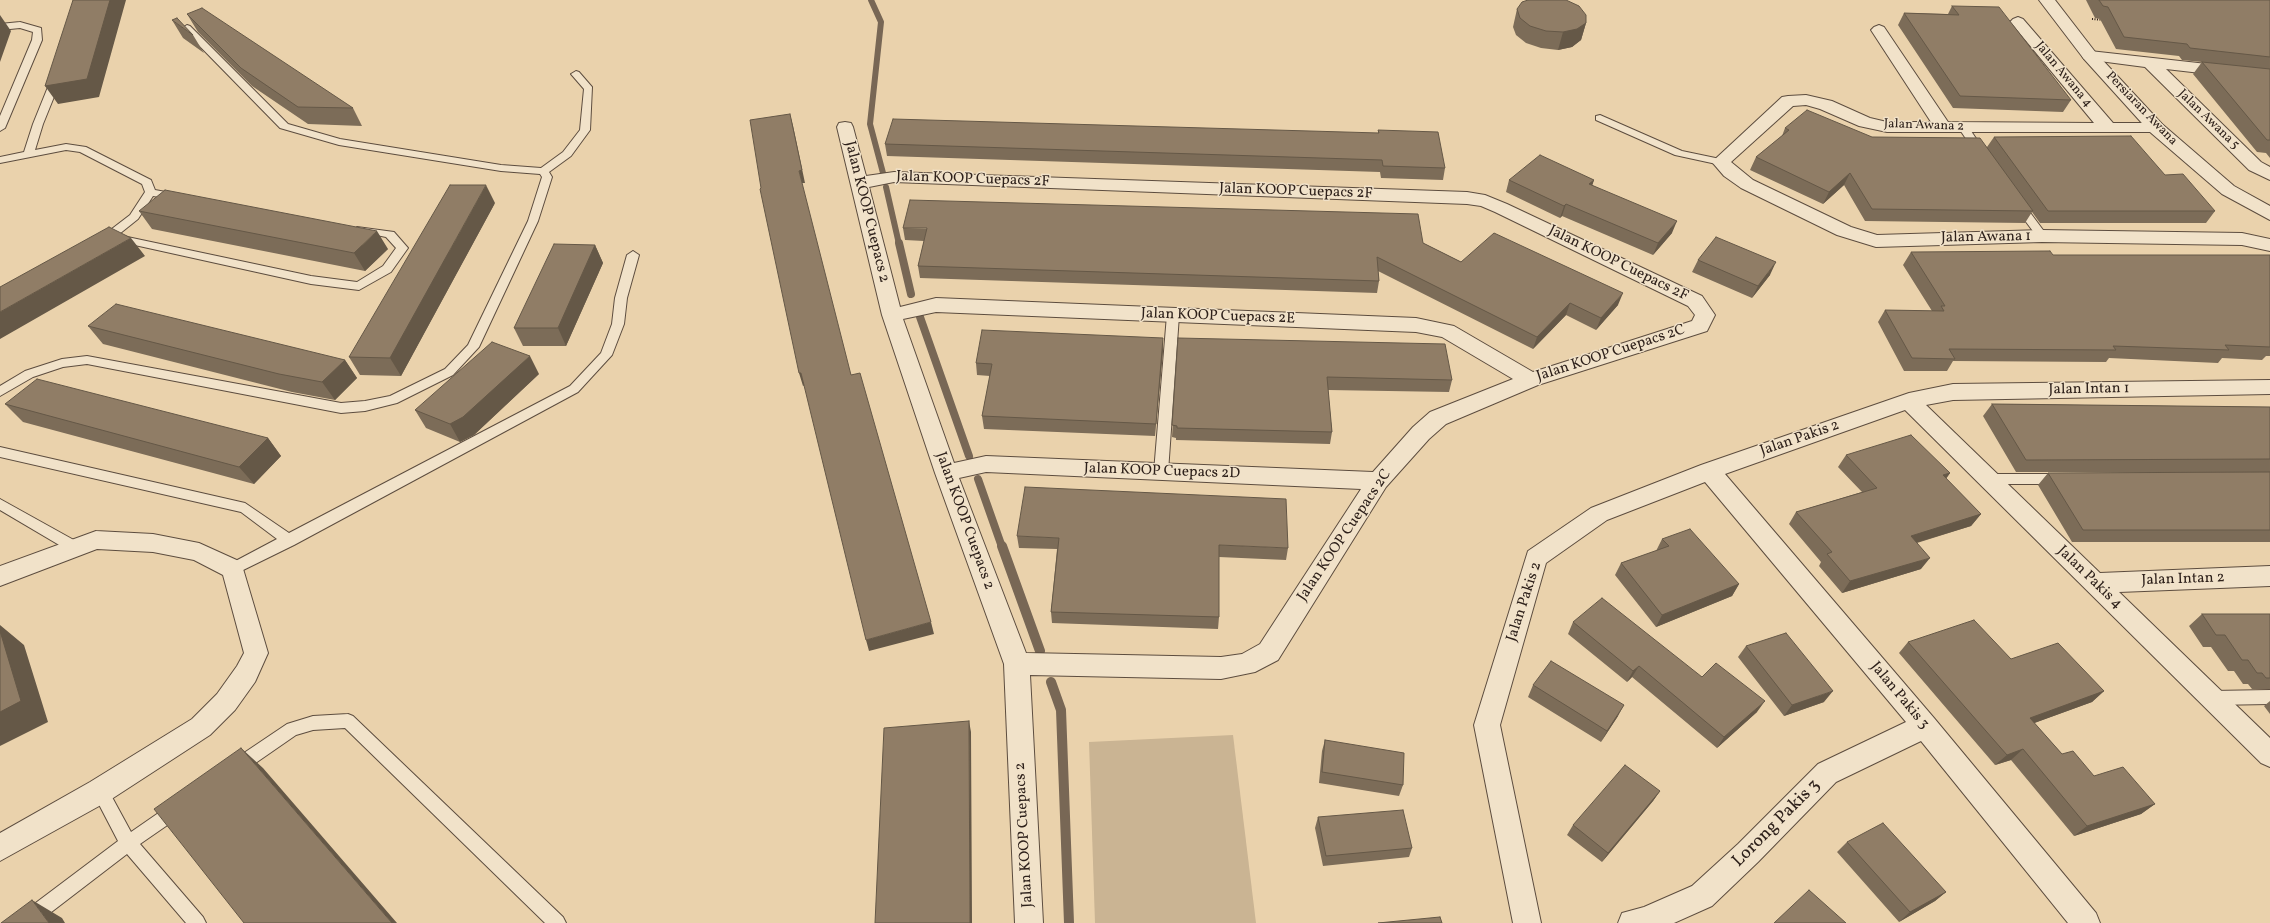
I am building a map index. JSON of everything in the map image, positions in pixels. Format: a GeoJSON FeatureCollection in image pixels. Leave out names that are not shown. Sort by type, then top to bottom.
{"type":"FeatureCollection","features":[{"type":"Feature","properties":{"kind":"street","name":"Persiaran Awana"},"geometry":{"type":"LineString","coordinates":[[2047,0],[2090,56],[2156,128],[2228,190],[2270,214]]}},
{"type":"Feature","properties":{"kind":"street","name":"Jalan Awana 4"},"geometry":{"type":"LineString","coordinates":[[2018,22],[2108,128]]}},
{"type":"Feature","properties":{"kind":"street"},"geometry":{"type":"LineString","coordinates":[[1879,30],[1943,127]]}},
{"type":"Feature","properties":{"kind":"street"},"geometry":{"type":"LineString","coordinates":[[2090,56],[2270,76]]}},
{"type":"Feature","properties":{"kind":"street","name":"Jalan Awana 5"},"geometry":{"type":"LineString","coordinates":[[2149,62],[2255,166],[2270,175]]}},
{"type":"Feature","properties":{"kind":"street","name":"Jalan Awana 2"},"geometry":{"type":"LineString","coordinates":[[1721,162],[1788,101],[1806,100],[1826,105],[1865,122],[1887,127],[2156,128]]}},
{"type":"Feature","properties":{"kind":"street","name":"Jalan KOOP Cuepacs 2"},"geometry":{"type":"LineString","coordinates":[[845,127],[892,315],[946,473],[1017,664],[1029,923]]}},
{"type":"Feature","properties":{"kind":"street","name":"Jalan Awana 1"},"geometry":{"type":"LineString","coordinates":[[1721,162],[1730,172],[1747,184],[1844,231],[1876,241],[2042,236],[2242,239],[2270,245]]}},
{"type":"Feature","properties":{"kind":"street","name":"Jalan KOOP Cuepacs 2F"},"geometry":{"type":"LineString","coordinates":[[858,182],[894,177],[1473,199],[1485,201],[1501,208],[1694,301],[1705,315]]}},
{"type":"Feature","properties":{"kind":"street","name":"Jalan KOOP Cuepacs 2E"},"geometry":{"type":"LineString","coordinates":[[892,315],[936,305],[1416,325],[1447,331],[1531,380]]}},
{"type":"Feature","properties":{"kind":"street","name":"Jalan KOOP Cuepacs 2C"},"geometry":{"type":"LineString","coordinates":[[1017,664],[1221,668],[1246,664],[1269,652],[1378,481],[1421,433],[1438,418],[1531,380],[1700,326],[1705,315]]}},
{"type":"Feature","properties":{"kind":"street","name":"Jalan Intan 1"},"geometry":{"type":"LineString","coordinates":[[1909,401],[1953,392],[2270,386]]}},
{"type":"Feature","properties":{"kind":"street","name":"Jalan Pakis 2"},"geometry":{"type":"LineString","coordinates":[[1527,923],[1487,726],[1536,558],[1599,514],[1709,471],[1909,401]]}},
{"type":"Feature","properties":{"kind":"street","name":"Jalan Pakis 4"},"geometry":{"type":"LineString","coordinates":[[1909,401],[2270,755]]}},
{"type":"Feature","properties":{"kind":"street","name":"Jalan KOOP Cuepacs 2D"},"geometry":{"type":"LineString","coordinates":[[946,473],[986,464],[1378,481]]}},
{"type":"Feature","properties":{"kind":"street","name":"Jalan Pakis 3"},"geometry":{"type":"LineString","coordinates":[[1709,471],[1925,726],[2086,923]]}},
{"type":"Feature","properties":{"kind":"street"},"geometry":{"type":"LineString","coordinates":[[0,576],[96,540],[153,543],[199,552],[233,569],[256,653],[246,674],[226,702],[201,727],[100,791],[0,848]]}},
{"type":"Feature","properties":{"kind":"street","name":"Jalan Intan 2"},"geometry":{"type":"LineString","coordinates":[[2095,584],[2270,576]]}},
{"type":"Feature","properties":{"kind":"street","name":"Lorong Pakis 3"},"geometry":{"type":"LineString","coordinates":[[1632,923],[1645,921],[1702,896],[1748,853],[1827,773],[1925,726]]}},
{"type":"Feature","properties":{"kind":"lane"},"geometry":{"type":"LineString","coordinates":[[0,27],[20,25],[38,30],[37,40],[0,128]]}},
{"type":"Feature","properties":{"kind":"lane"},"geometry":{"type":"LineString","coordinates":[[187,28],[284,126],[339,142],[501,168],[544,171],[567,154],[586,130],[589,89],[576,74]]}},
{"type":"Feature","properties":{"kind":"lane"},"geometry":{"type":"LineString","coordinates":[[29,154],[38,124],[62,64]]}},
{"type":"Feature","properties":{"kind":"lane"},"geometry":{"type":"LineString","coordinates":[[1600,118],[1679,153],[1721,162]]}},
{"type":"Feature","properties":{"kind":"lane"},"geometry":{"type":"LineString","coordinates":[[1963,127],[1986,159]]}},
{"type":"Feature","properties":{"kind":"lane"},"geometry":{"type":"LineString","coordinates":[[0,160],[66,147],[82,149],[147,182],[150,192],[134,217],[110,237],[96,244]]}},
{"type":"Feature","properties":{"kind":"lane"},"geometry":{"type":"LineString","coordinates":[[0,392],[29,374],[62,363],[87,360],[341,408],[365,406],[393,400],[449,372],[473,347],[533,221],[547,177],[544,171]]}},
{"type":"Feature","properties":{"kind":"lane"},"geometry":{"type":"LineString","coordinates":[[150,192],[189,199]]}},
{"type":"Feature","properties":{"kind":"lane"},"geometry":{"type":"LineString","coordinates":[[2014,198],[2042,236]]}},
{"type":"Feature","properties":{"kind":"lane"},"geometry":{"type":"LineString","coordinates":[[110,237],[311,280],[359,286],[387,269],[402,248],[390,234],[351,228]]}},
{"type":"Feature","properties":{"kind":"lane"},"geometry":{"type":"LineString","coordinates":[[233,569],[289,541],[574,389],[606,355],[618,324],[622,298],[633,255]]}},
{"type":"Feature","properties":{"kind":"lane"},"geometry":{"type":"LineString","coordinates":[[1161,472],[1172,315]]}},
{"type":"Feature","properties":{"kind":"lane"},"geometry":{"type":"LineString","coordinates":[[0,452],[245,508],[289,541]]}},
{"type":"Feature","properties":{"kind":"lane"},"geometry":{"type":"LineString","coordinates":[[1988,479],[2074,479]]}},
{"type":"Feature","properties":{"kind":"lane"},"geometry":{"type":"LineString","coordinates":[[0,504],[76,548]]}},
{"type":"Feature","properties":{"kind":"lane"},"geometry":{"type":"LineString","coordinates":[[2212,698],[2270,697]]}},
{"type":"Feature","properties":{"kind":"lane"},"geometry":{"type":"LineString","coordinates":[[223,777],[292,728],[313,723],[348,721],[556,923]]}},
{"type":"Feature","properties":{"kind":"lane"},"geometry":{"type":"LineString","coordinates":[[100,791],[128,843],[197,923]]}},
{"type":"Feature","properties":{"kind":"lane"},"geometry":{"type":"LineString","coordinates":[[23,923],[128,843],[191,799]]}},
{"type":"Feature","properties":{"kind":"path"},"geometry":{"type":"LineString","coordinates":[[2092,19],[2108,21]]}},
{"type":"Feature","properties":{"kind":"shaded area"},"geometry":{"type":"Polygon","coordinates":[[[1233,735],[1256,923],[1095,923],[1089,742],[1233,735]]]}},
{"type":"Feature","properties":{"kind":"building"},"geometry":{"type":"Polygon","coordinates":[[[73,0],[110,0],[87,79],[45,86],[73,0]]]}},
{"type":"Feature","properties":{"kind":"building"},"geometry":{"type":"Polygon","coordinates":[[[1528,0],[1566,0],[1579,6],[1586,15],[1586,23],[1577,29],[1563,32],[1546,31],[1530,26],[1520,18],[1517,9],[1522,2],[1528,0]]]}},
{"type":"Feature","properties":{"kind":"building"},"geometry":{"type":"Polygon","coordinates":[[[2099,0],[2270,0],[2270,57],[2190,48],[2187,44],[2124,37],[2108,7],[2103,6],[2099,0]]]}},
{"type":"Feature","properties":{"kind":"building"},"geometry":{"type":"Polygon","coordinates":[[[1952,6],[1999,7],[2071,100],[1960,96],[1904,13],[1959,15],[1952,6]]]}},
{"type":"Feature","properties":{"kind":"building"},"geometry":{"type":"Polygon","coordinates":[[[202,8],[353,108],[298,107],[241,68],[187,14],[202,8]]]}},
{"type":"Feature","properties":{"kind":"building"},"geometry":{"type":"Polygon","coordinates":[[[177,18],[193,35],[172,20],[177,18]]]}},
{"type":"Feature","properties":{"kind":"building"},"geometry":{"type":"Polygon","coordinates":[[[2202,62],[2270,69],[2270,140],[2267,140],[2202,62]]]}},
{"type":"Feature","properties":{"kind":"building"},"geometry":{"type":"Polygon","coordinates":[[[1807,110],[1872,137],[1980,138],[2033,211],[1872,209],[1850,173],[1829,192],[1756,157],[1789,130],[1785,128],[1807,110]]]}},
{"type":"Feature","properties":{"kind":"building"},"geometry":{"type":"Polygon","coordinates":[[[790,114],[802,170],[799,171],[851,375],[860,373],[931,622],[866,640],[801,373],[799,373],[760,189],[750,120],[790,114]]]}},
{"type":"Feature","properties":{"kind":"building"},"geometry":{"type":"Polygon","coordinates":[[[893,119],[1379,133],[1378,130],[1438,132],[1445,168],[1383,166],[1382,160],[885,144],[893,119]]]}},
{"type":"Feature","properties":{"kind":"building"},"geometry":{"type":"Polygon","coordinates":[[[2131,136],[2165,175],[2183,174],[2215,211],[2048,211],[1994,137],[2131,136]]]}},
{"type":"Feature","properties":{"kind":"building"},"geometry":{"type":"Polygon","coordinates":[[[1540,155],[1594,180],[1589,184],[1677,221],[1658,243],[1566,204],[1564,206],[1509,180],[1540,155]]]}},
{"type":"Feature","properties":{"kind":"building"},"geometry":{"type":"Polygon","coordinates":[[[450,185],[486,185],[390,358],[349,357],[450,185]]]}},
{"type":"Feature","properties":{"kind":"building"},"geometry":{"type":"Polygon","coordinates":[[[165,190],[377,231],[354,253],[139,211],[165,190]]]}},
{"type":"Feature","properties":{"kind":"building"},"geometry":{"type":"Polygon","coordinates":[[[910,200],[1418,214],[1423,243],[1461,262],[1494,233],[1623,293],[1601,318],[1570,303],[1537,337],[1377,257],[1379,281],[918,266],[927,228],[903,228],[910,200]]]}},
{"type":"Feature","properties":{"kind":"building"},"geometry":{"type":"Polygon","coordinates":[[[109,227],[131,238],[0,312],[0,287],[109,227]]]}},
{"type":"Feature","properties":{"kind":"building"},"geometry":{"type":"Polygon","coordinates":[[[1716,237],[1776,262],[1758,286],[1698,260],[1716,237]]]}},
{"type":"Feature","properties":{"kind":"building"},"geometry":{"type":"Polygon","coordinates":[[[554,244],[595,245],[558,328],[514,328],[554,244]]]}},
{"type":"Feature","properties":{"kind":"building"},"geometry":{"type":"Polygon","coordinates":[[[2050,251],[2053,255],[2270,255],[2270,347],[2225,345],[2229,350],[2113,346],[2116,350],[1949,349],[1955,359],[1912,358],[1885,310],[1944,311],[1941,306],[1945,306],[1911,252],[2050,251]]]}},
{"type":"Feature","properties":{"kind":"building"},"geometry":{"type":"Polygon","coordinates":[[[116,304],[345,360],[322,382],[279,374],[88,326],[116,304]]]}},
{"type":"Feature","properties":{"kind":"building"},"geometry":{"type":"Polygon","coordinates":[[[982,330],[1163,338],[1156,424],[982,416],[992,364],[976,363],[982,330]]]}},
{"type":"Feature","properties":{"kind":"building"},"geometry":{"type":"Polygon","coordinates":[[[1178,338],[1445,344],[1452,380],[1327,377],[1332,432],[1177,428],[1177,426],[1172,425],[1178,338]]]}},
{"type":"Feature","properties":{"kind":"building"},"geometry":{"type":"Polygon","coordinates":[[[492,342],[530,356],[463,417],[450,424],[415,410],[492,342]]]}},
{"type":"Feature","properties":{"kind":"building"},"geometry":{"type":"Polygon","coordinates":[[[37,379],[268,438],[239,467],[5,404],[37,379]]]}},
{"type":"Feature","properties":{"kind":"building"},"geometry":{"type":"Polygon","coordinates":[[[1992,404],[2270,407],[2270,459],[2026,460],[1992,404]]]}},
{"type":"Feature","properties":{"kind":"building"},"geometry":{"type":"Polygon","coordinates":[[[1911,435],[1950,473],[1943,475],[1981,514],[1911,536],[1930,558],[1850,581],[1827,554],[1832,552],[1796,512],[1877,488],[1846,455],[1911,435]]]}},
{"type":"Feature","properties":{"kind":"building"},"geometry":{"type":"Polygon","coordinates":[[[2270,472],[2270,530],[2083,530],[2048,473],[2270,472]]]}},
{"type":"Feature","properties":{"kind":"building"},"geometry":{"type":"Polygon","coordinates":[[[1025,487],[1286,499],[1288,548],[1219,545],[1219,617],[1051,612],[1059,538],[1017,536],[1025,487]]]}},
{"type":"Feature","properties":{"kind":"building"},"geometry":{"type":"Polygon","coordinates":[[[1690,529],[1739,584],[1662,615],[1621,563],[1669,546],[1662,539],[1690,529]]]}},
{"type":"Feature","properties":{"kind":"building"},"geometry":{"type":"Polygon","coordinates":[[[1602,598],[1702,677],[1716,663],[1765,701],[1724,737],[1639,666],[1633,671],[1573,622],[1602,598]]]}},
{"type":"Feature","properties":{"kind":"building"},"geometry":{"type":"Polygon","coordinates":[[[2202,614],[2270,614],[2270,678],[2266,678],[2262,673],[2257,673],[2248,660],[2242,660],[2225,635],[2216,635],[2202,614]]]}},
{"type":"Feature","properties":{"kind":"building"},"geometry":{"type":"Polygon","coordinates":[[[1974,620],[2011,659],[2058,643],[2104,691],[2030,718],[2062,754],[2073,751],[2094,776],[2123,767],[2155,804],[2087,826],[2023,749],[2007,755],[1908,642],[1974,620]]]}},
{"type":"Feature","properties":{"kind":"building"},"geometry":{"type":"Polygon","coordinates":[[[0,631],[21,701],[0,712],[0,631]]]}},
{"type":"Feature","properties":{"kind":"building"},"geometry":{"type":"Polygon","coordinates":[[[1786,633],[1833,691],[1792,705],[1746,646],[1786,633]]]}},
{"type":"Feature","properties":{"kind":"building"},"geometry":{"type":"Polygon","coordinates":[[[1551,661],[1624,705],[1607,731],[1533,685],[1551,661]]]}},
{"type":"Feature","properties":{"kind":"building"},"geometry":{"type":"Polygon","coordinates":[[[969,721],[970,923],[875,923],[884,728],[969,721]]]}},
{"type":"Feature","properties":{"kind":"building"},"geometry":{"type":"Polygon","coordinates":[[[1325,740],[1404,753],[1403,785],[1322,772],[1325,740]]]}},
{"type":"Feature","properties":{"kind":"building"},"geometry":{"type":"Polygon","coordinates":[[[241,748],[392,923],[244,923],[154,809],[241,748]]]}},
{"type":"Feature","properties":{"kind":"building"},"geometry":{"type":"Polygon","coordinates":[[[1625,765],[1660,791],[1608,853],[1573,825],[1625,765]]]}},
{"type":"Feature","properties":{"kind":"building"},"geometry":{"type":"Polygon","coordinates":[[[1403,810],[1412,848],[1326,856],[1318,817],[1403,810]]]}},
{"type":"Feature","properties":{"kind":"building"},"geometry":{"type":"Polygon","coordinates":[[[1883,823],[1946,892],[1910,912],[1847,842],[1883,823]]]}},
{"type":"Feature","properties":{"kind":"building"},"geometry":{"type":"Polygon","coordinates":[[[1809,890],[1846,923],[1774,923],[1809,890]]]}},
{"type":"Feature","properties":{"kind":"building"},"geometry":{"type":"Polygon","coordinates":[[[32,900],[49,923],[1,923],[32,900]]]}},
{"type":"Feature","properties":{"kind":"building"},"geometry":{"type":"Polygon","coordinates":[[[1440,917],[1442,923],[1378,923],[1440,917]]]}},
{"type":"Feature","properties":{"kind":"waterway"},"geometry":{"type":"LineString","coordinates":[[871,0],[881,22],[870,124],[883,173]]}},
{"type":"Feature","properties":{"kind":"waterway"},"geometry":{"type":"LineString","coordinates":[[886,187],[899,244]]}},
{"type":"Feature","properties":{"kind":"waterway"},"geometry":{"type":"LineString","coordinates":[[899,243],[911,294]]}},
{"type":"Feature","properties":{"kind":"waterway"},"geometry":{"type":"LineString","coordinates":[[920,317],[969,456]]}},
{"type":"Feature","properties":{"kind":"waterway"},"geometry":{"type":"LineString","coordinates":[[978,479],[1002,547]]}},
{"type":"Feature","properties":{"kind":"waterway"},"geometry":{"type":"LineString","coordinates":[[1002,546],[1040,651]]}},
{"type":"Feature","properties":{"kind":"waterway"},"geometry":{"type":"LineString","coordinates":[[1051,682],[1061,710],[1069,923]]}}]}
